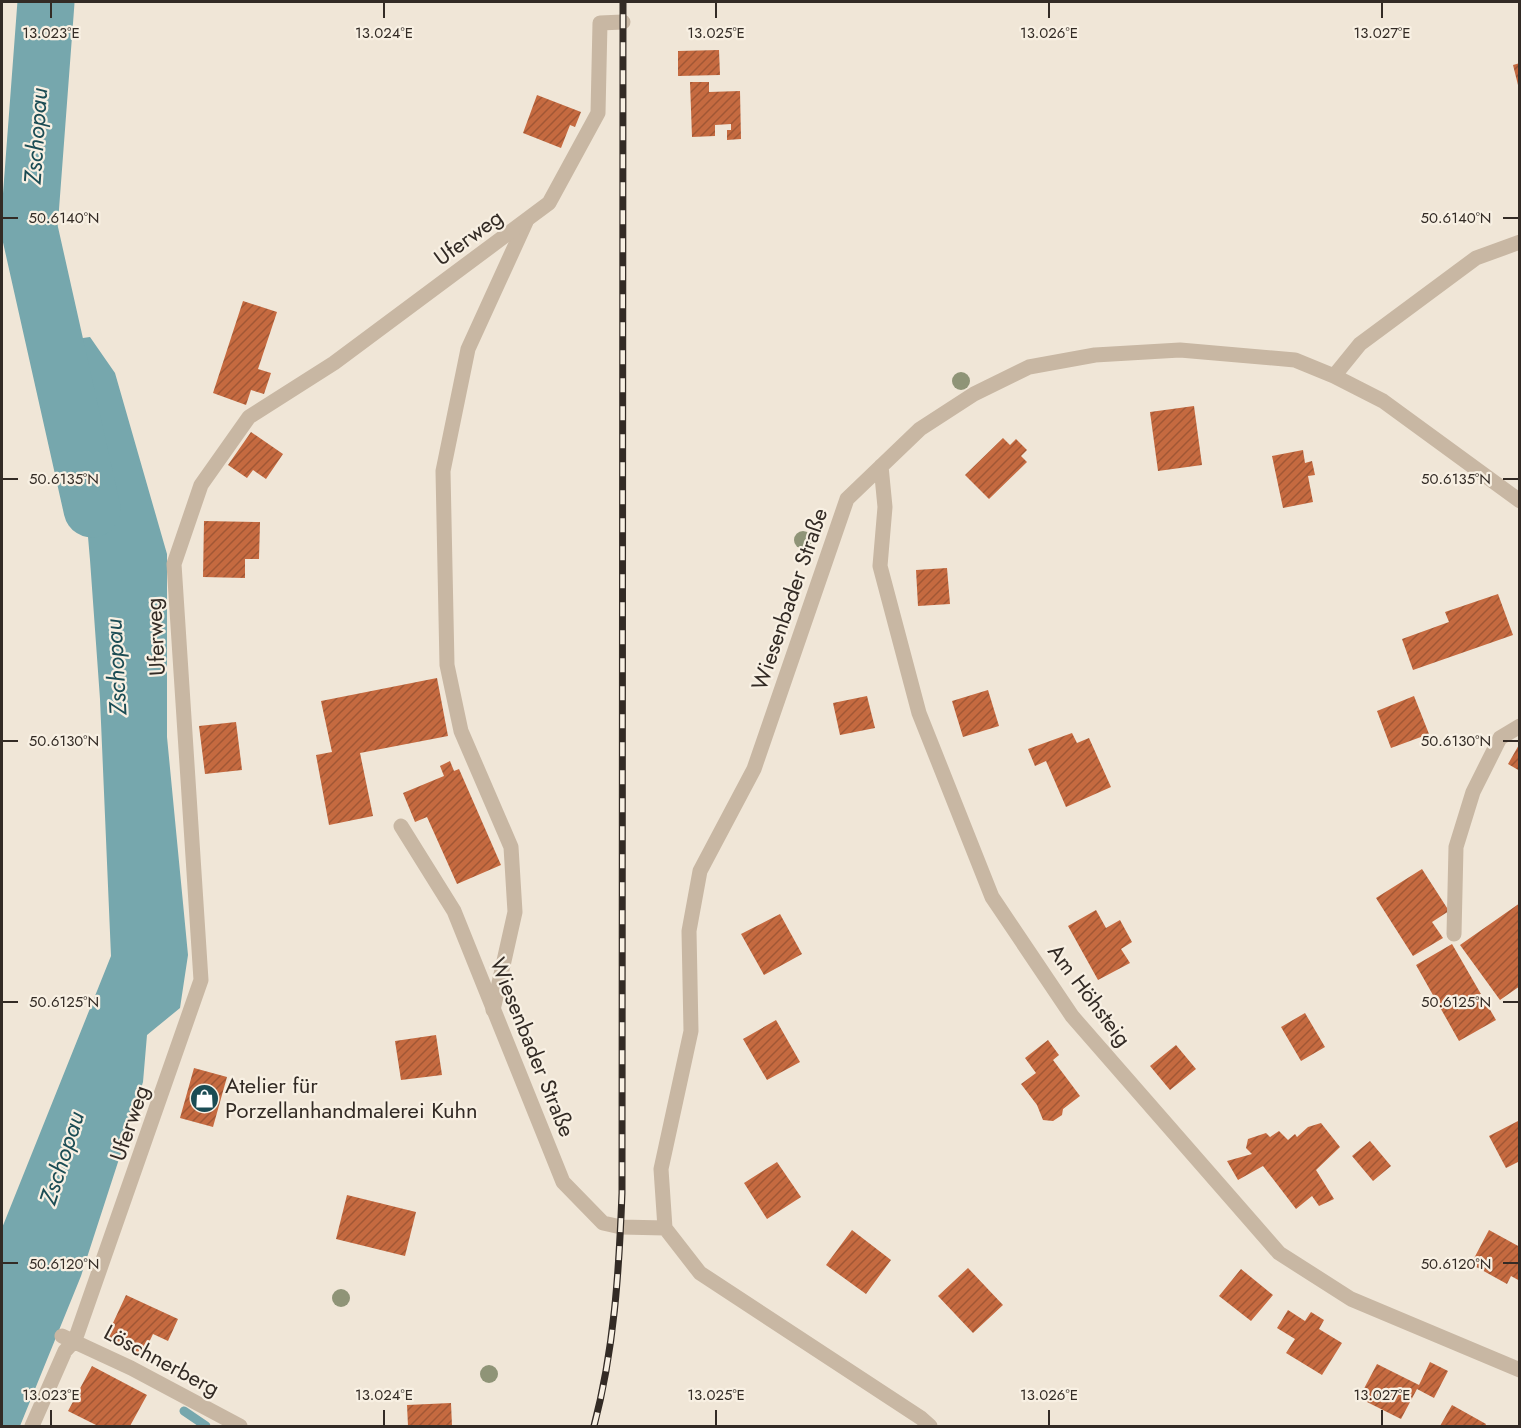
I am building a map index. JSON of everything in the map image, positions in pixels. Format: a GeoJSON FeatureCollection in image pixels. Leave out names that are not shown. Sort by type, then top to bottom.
{"type":"FeatureCollection","features":[{"type":"Feature","properties":{"kind":"street","name":"Uferweg"},"geometry":{"type":"LineString","coordinates":[[32,1426],[65,1351],[201,981],[174,564],[201,485],[249,417],[334,363],[526,222],[549,202],[598,113],[600,23],[623,22]]}},
{"type":"Feature","properties":{"kind":"street"},"geometry":{"type":"LineString","coordinates":[[493,1010],[515,912],[511,847],[461,731],[447,665],[443,471],[468,349],[526,222]]}},
{"type":"Feature","properties":{"kind":"street"},"geometry":{"type":"LineString","coordinates":[[1334,376],[1360,344],[1476,258],[1520,242]]}},
{"type":"Feature","properties":{"kind":"street","name":"Wiesenbader Straße"},"geometry":{"type":"LineString","coordinates":[[401,826],[454,912],[563,1182],[603,1223],[621,1227],[665,1228],[661,1169],[691,1031],[688,931],[700,871],[721,827],[754,769],[847,499],[920,429],[974,394],[1029,367],[1095,355],[1180,350],[1295,360],[1334,376],[1383,401],[1520,501]]}},
{"type":"Feature","properties":{"kind":"street","name":"Am Höhsteig"},"geometry":{"type":"LineString","coordinates":[[881,465],[885,507],[880,566],[919,713],[992,897],[1072,1016],[1279,1253],[1351,1299],[1520,1370]]}},
{"type":"Feature","properties":{"kind":"street"},"geometry":{"type":"LineString","coordinates":[[1454,934],[1456,847],[1473,792],[1500,738],[1520,726]]}},
{"type":"Feature","properties":{"kind":"street"},"geometry":{"type":"LineString","coordinates":[[665,1228],[700,1273],[930,1426]]}},
{"type":"Feature","properties":{"kind":"street","name":"Löschnerberg"},"geometry":{"type":"LineString","coordinates":[[69,1338],[240,1426]]}},
{"type":"Feature","properties":{"kind":"water"},"geometry":{"type":"Polygon","coordinates":[[[90,337],[115,373],[167,554],[167,737],[188,955],[180,1008],[147,1035],[143,1082],[81,1276],[20,1426],[2,1426],[2,1228],[111,956],[100,699],[90,560],[85,502],[62,341],[90,337]]]}},
{"type":"Feature","properties":{"kind":"building"},"geometry":{"type":"Polygon","coordinates":[[[719,50],[720,75],[678,76],[678,51],[719,50]]]}},
{"type":"Feature","properties":{"kind":"building"},"geometry":{"type":"Polygon","coordinates":[[[1520,63],[1520,89],[1519,89],[1513,65],[1520,63]]]}},
{"type":"Feature","properties":{"kind":"building"},"geometry":{"type":"Polygon","coordinates":[[[690,82],[709,82],[709,92],[740,91],[741,139],[727,140],[727,130],[731,130],[731,124],[715,125],[715,136],[692,137],[690,82]]]}},
{"type":"Feature","properties":{"kind":"building"},"geometry":{"type":"Polygon","coordinates":[[[537,95],[581,112],[575,127],[570,125],[561,148],[523,133],[537,95]]]}},
{"type":"Feature","properties":{"kind":"building"},"geometry":{"type":"Polygon","coordinates":[[[243,301],[277,312],[258,369],[271,373],[264,394],[251,390],[246,405],[213,393],[243,301]]]}},
{"type":"Feature","properties":{"kind":"building"},"geometry":{"type":"Polygon","coordinates":[[[1194,406],[1202,465],[1158,471],[1150,412],[1194,406]]]}},
{"type":"Feature","properties":{"kind":"building"},"geometry":{"type":"Polygon","coordinates":[[[251,432],[283,454],[266,479],[253,470],[247,478],[228,465],[251,432]]]}},
{"type":"Feature","properties":{"kind":"building"},"geometry":{"type":"Polygon","coordinates":[[[1003,438],[1010,445],[1016,439],[1027,450],[1021,456],[1027,462],[989,499],[965,475],[1003,438]]]}},
{"type":"Feature","properties":{"kind":"building"},"geometry":{"type":"Polygon","coordinates":[[[1303,450],[1305,463],[1312,461],[1315,475],[1308,476],[1313,502],[1283,508],[1272,456],[1303,450]]]}},
{"type":"Feature","properties":{"kind":"building"},"geometry":{"type":"Polygon","coordinates":[[[204,521],[260,522],[259,559],[245,559],[245,578],[203,577],[204,521]]]}},
{"type":"Feature","properties":{"kind":"building"},"geometry":{"type":"Polygon","coordinates":[[[947,568],[950,604],[918,606],[916,570],[947,568]]]}},
{"type":"Feature","properties":{"kind":"building"},"geometry":{"type":"Polygon","coordinates":[[[1498,594],[1513,635],[1413,670],[1402,639],[1449,622],[1445,612],[1498,594]]]}},
{"type":"Feature","properties":{"kind":"building"},"geometry":{"type":"Polygon","coordinates":[[[437,678],[448,736],[360,753],[373,816],[329,825],[316,755],[332,752],[321,701],[437,678]]]}},
{"type":"Feature","properties":{"kind":"building"},"geometry":{"type":"Polygon","coordinates":[[[988,690],[999,726],[963,737],[952,701],[988,690]]]}},
{"type":"Feature","properties":{"kind":"building"},"geometry":{"type":"Polygon","coordinates":[[[867,696],[875,728],[840,735],[833,703],[867,696]]]}},
{"type":"Feature","properties":{"kind":"building"},"geometry":{"type":"Polygon","coordinates":[[[1414,696],[1429,734],[1391,748],[1377,711],[1414,696]]]}},
{"type":"Feature","properties":{"kind":"building"},"geometry":{"type":"Polygon","coordinates":[[[236,722],[242,770],[205,774],[199,726],[236,722]]]}},
{"type":"Feature","properties":{"kind":"building"},"geometry":{"type":"Polygon","coordinates":[[[1072,733],[1077,743],[1089,738],[1111,787],[1066,807],[1046,761],[1035,766],[1028,749],[1072,733]]]}},
{"type":"Feature","properties":{"kind":"building"},"geometry":{"type":"Polygon","coordinates":[[[1520,743],[1520,771],[1508,764],[1520,743]]]}},
{"type":"Feature","properties":{"kind":"building"},"geometry":{"type":"Polygon","coordinates":[[[450,761],[454,771],[459,769],[501,865],[457,884],[427,817],[415,822],[403,793],[444,776],[440,766],[450,761]]]}},
{"type":"Feature","properties":{"kind":"building"},"geometry":{"type":"Polygon","coordinates":[[[1422,869],[1449,911],[1432,922],[1443,938],[1413,956],[1376,898],[1422,869]]]}},
{"type":"Feature","properties":{"kind":"building"},"geometry":{"type":"Polygon","coordinates":[[[1520,903],[1520,986],[1500,1000],[1460,945],[1520,903]]]}},
{"type":"Feature","properties":{"kind":"building"},"geometry":{"type":"Polygon","coordinates":[[[1096,910],[1106,928],[1120,920],[1132,942],[1121,949],[1130,963],[1098,980],[1068,926],[1096,910]]]}},
{"type":"Feature","properties":{"kind":"building"},"geometry":{"type":"Polygon","coordinates":[[[780,914],[802,954],[764,975],[741,934],[780,914]]]}},
{"type":"Feature","properties":{"kind":"building"},"geometry":{"type":"Polygon","coordinates":[[[1452,944],[1496,1020],[1459,1041],[1416,965],[1452,944]]]}},
{"type":"Feature","properties":{"kind":"building"},"geometry":{"type":"Polygon","coordinates":[[[1305,1013],[1325,1047],[1301,1061],[1281,1027],[1305,1013]]]}},
{"type":"Feature","properties":{"kind":"building"},"geometry":{"type":"Polygon","coordinates":[[[776,1020],[800,1062],[767,1080],[743,1039],[776,1020]]]}},
{"type":"Feature","properties":{"kind":"building"},"geometry":{"type":"Polygon","coordinates":[[[436,1035],[442,1075],[401,1080],[395,1041],[436,1035]]]}},
{"type":"Feature","properties":{"kind":"building"},"geometry":{"type":"Polygon","coordinates":[[[1048,1040],[1059,1055],[1053,1060],[1080,1096],[1063,1109],[1062,1115],[1053,1121],[1043,1120],[1037,1105],[1021,1084],[1036,1073],[1025,1058],[1048,1040]]]}},
{"type":"Feature","properties":{"kind":"building"},"geometry":{"type":"Polygon","coordinates":[[[1176,1045],[1196,1069],[1170,1090],[1150,1066],[1176,1045]]]}},
{"type":"Feature","properties":{"kind":"building"},"geometry":{"type":"Polygon","coordinates":[[[194,1068],[227,1077],[213,1127],[180,1118],[194,1068]]]}},
{"type":"Feature","properties":{"kind":"building"},"geometry":{"type":"Polygon","coordinates":[[[1520,1120],[1520,1161],[1506,1168],[1489,1136],[1520,1120]]]}},
{"type":"Feature","properties":{"kind":"building"},"geometry":{"type":"Polygon","coordinates":[[[1321,1123],[1340,1147],[1316,1170],[1334,1199],[1319,1206],[1312,1196],[1296,1209],[1263,1166],[1238,1180],[1227,1161],[1252,1154],[1246,1148],[1248,1139],[1266,1133],[1270,1137],[1279,1131],[1288,1140],[1295,1134],[1297,1137],[1308,1127],[1321,1123]]]}},
{"type":"Feature","properties":{"kind":"building"},"geometry":{"type":"Polygon","coordinates":[[[1370,1141],[1391,1166],[1373,1181],[1352,1156],[1370,1141]]]}},
{"type":"Feature","properties":{"kind":"building"},"geometry":{"type":"Polygon","coordinates":[[[777,1162],[801,1197],[767,1219],[744,1183],[777,1162]]]}},
{"type":"Feature","properties":{"kind":"building"},"geometry":{"type":"Polygon","coordinates":[[[347,1195],[416,1212],[405,1256],[336,1239],[347,1195]]]}},
{"type":"Feature","properties":{"kind":"building"},"geometry":{"type":"Polygon","coordinates":[[[852,1230],[891,1260],[866,1294],[826,1265],[852,1230]]]}},
{"type":"Feature","properties":{"kind":"building"},"geometry":{"type":"Polygon","coordinates":[[[1489,1230],[1520,1247],[1520,1281],[1511,1276],[1507,1284],[1471,1264],[1489,1230]]]}},
{"type":"Feature","properties":{"kind":"building"},"geometry":{"type":"Polygon","coordinates":[[[968,1268],[1003,1305],[973,1333],[938,1296],[968,1268]]]}},
{"type":"Feature","properties":{"kind":"building"},"geometry":{"type":"Polygon","coordinates":[[[1241,1269],[1273,1295],[1251,1321],[1219,1296],[1241,1269]]]}},
{"type":"Feature","properties":{"kind":"building"},"geometry":{"type":"Polygon","coordinates":[[[126,1295],[178,1319],[168,1341],[153,1334],[143,1355],[106,1338],[126,1295]]]}},
{"type":"Feature","properties":{"kind":"building"},"geometry":{"type":"Polygon","coordinates":[[[1288,1310],[1305,1321],[1311,1312],[1324,1320],[1319,1329],[1342,1343],[1322,1375],[1286,1353],[1295,1339],[1277,1328],[1288,1310]]]}},
{"type":"Feature","properties":{"kind":"building"},"geometry":{"type":"Polygon","coordinates":[[[1430,1362],[1448,1371],[1434,1398],[1417,1389],[1401,1419],[1359,1398],[1377,1364],[1419,1385],[1430,1362]]]}},
{"type":"Feature","properties":{"kind":"building"},"geometry":{"type":"Polygon","coordinates":[[[92,1366],[147,1395],[130,1426],[98,1426],[68,1411],[92,1366]]]}},
{"type":"Feature","properties":{"kind":"building"},"geometry":{"type":"Polygon","coordinates":[[[451,1403],[452,1426],[408,1426],[407,1405],[451,1403]]]}},
{"type":"Feature","properties":{"kind":"building"},"geometry":{"type":"Polygon","coordinates":[[[1452,1405],[1486,1424],[1485,1426],[1440,1426],[1452,1405]]]}},
{"type":"Feature","properties":{"kind":"waterway","name":"Zschopau"},"geometry":{"type":"LineString","coordinates":[[46,2],[29,228],[92,509]]}},
{"type":"Feature","properties":{"kind":"waterway"},"geometry":{"type":"LineString","coordinates":[[184,1411],[206,1426]]}},
{"type":"Feature","properties":{"kind":"railway"},"geometry":{"type":"LineString","coordinates":[[594,1426],[611,1340],[622,1193],[623,2]]}},
{"type":"Feature","properties":{"kind":"place","name":"Atelier für Porzellanhandmalerei Kuhn"},"geometry":{"type":"Point","coordinates":[204,1098]}}]}
